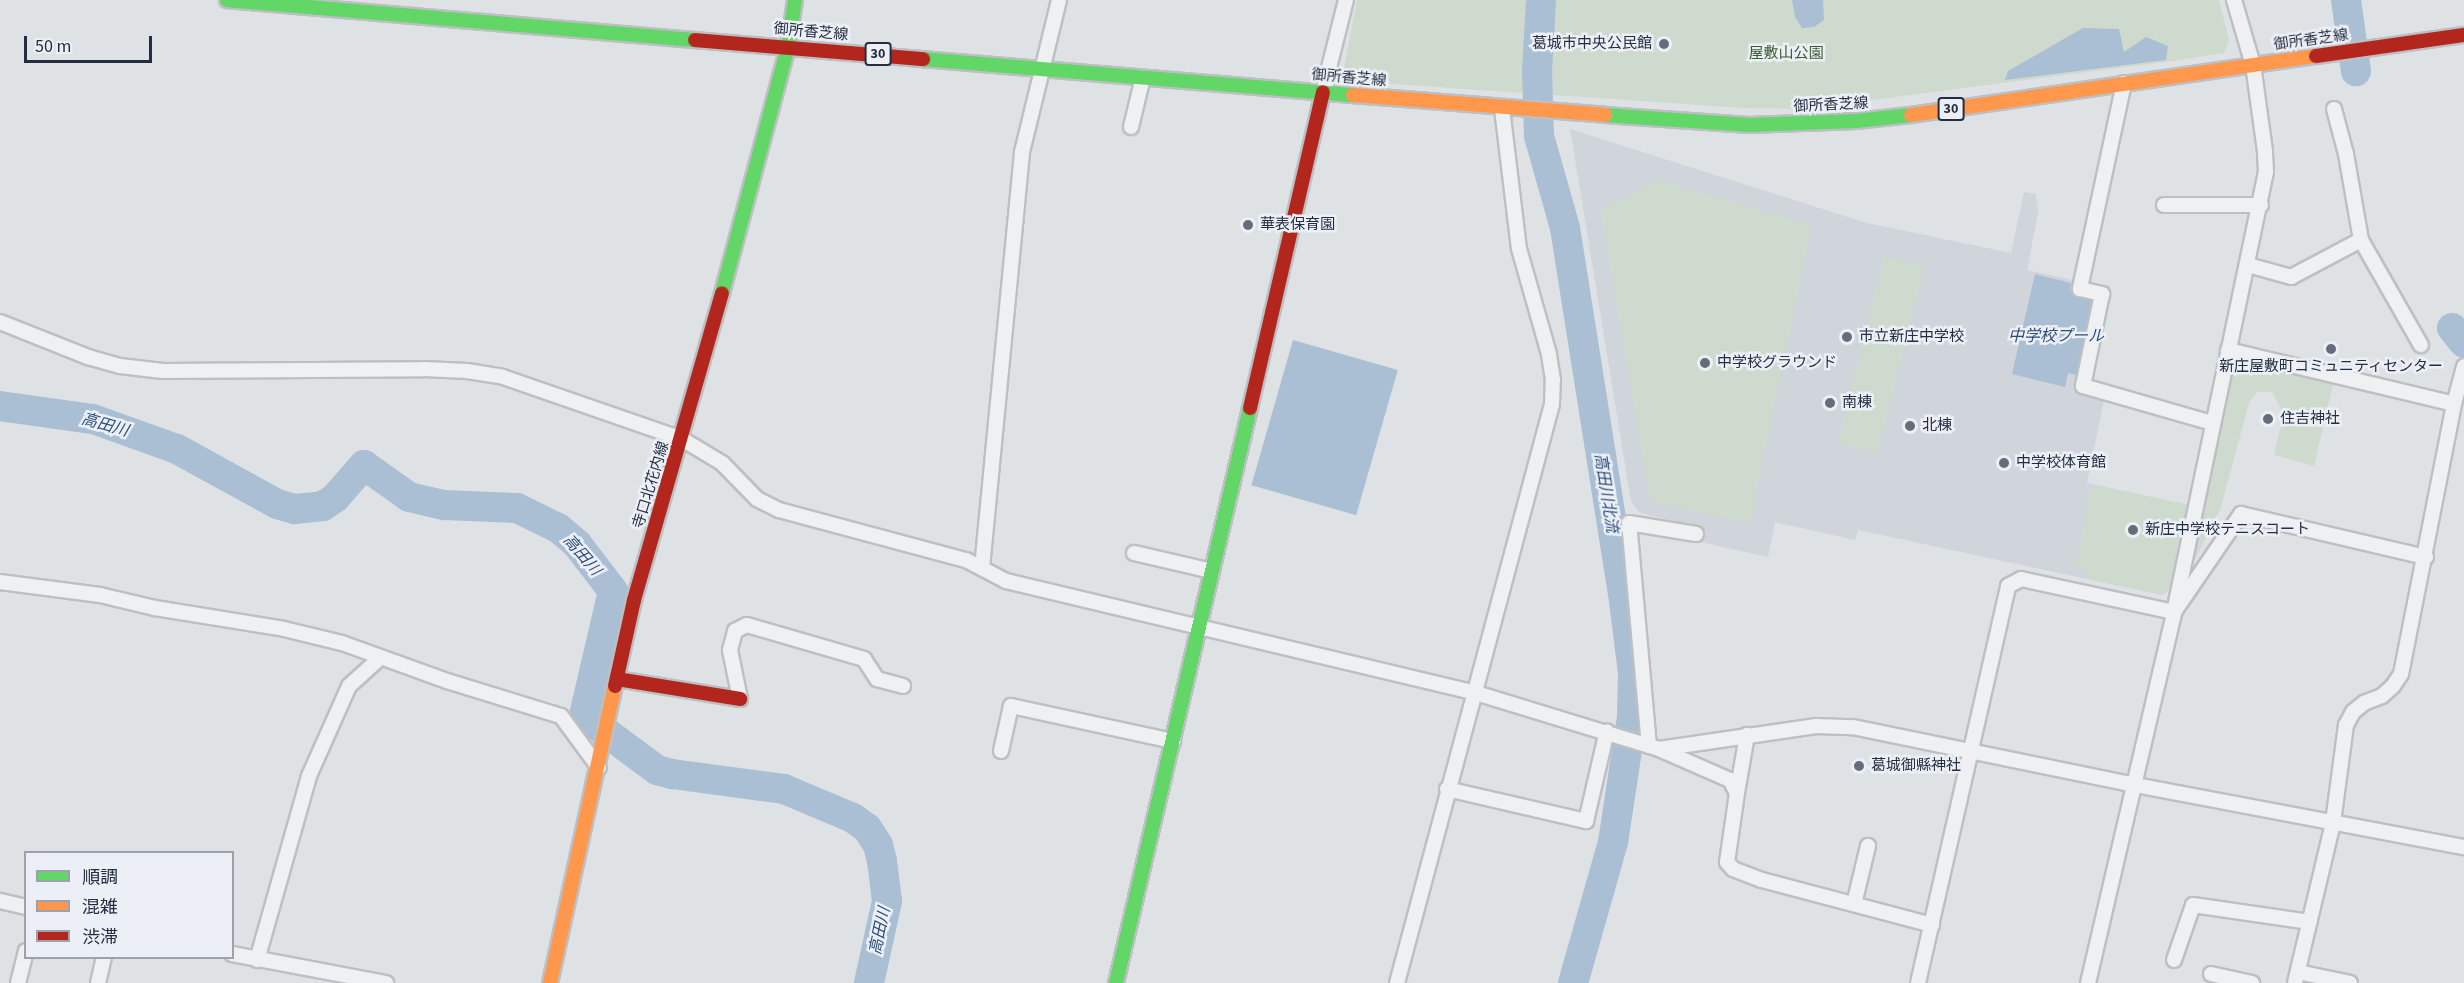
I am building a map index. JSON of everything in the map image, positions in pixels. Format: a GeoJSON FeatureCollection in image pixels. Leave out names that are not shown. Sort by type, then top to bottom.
{"type":"FeatureCollection","features":[{"type":"Feature","properties":{"kind":"main road","name":"御所香芝線"},"geometry":{"type":"LineString","coordinates":[[227,0],[1502,108],[1726,124],[1833,123],[1911,115],[2124,82],[2464,36]]}},
{"type":"Feature","properties":{"kind":"main road","name":"寺口北花内線"},"geometry":{"type":"LineString","coordinates":[[550,983],[599,768],[634,600],[682,439],[788,46],[795,0]]}},
{"type":"Feature","properties":{"kind":"main road"},"geometry":{"type":"LineString","coordinates":[[1116,983],[1323,92]]}},
{"type":"Feature","properties":{"kind":"main road"},"geometry":{"type":"LineString","coordinates":[[617,679],[740,699]]}},
{"type":"Feature","properties":{"kind":"street"},"geometry":{"type":"LineString","coordinates":[[982,568],[1018,179],[1059,0]]}},
{"type":"Feature","properties":{"kind":"street"},"geometry":{"type":"LineString","coordinates":[[1323,92],[1346,0]]}},
{"type":"Feature","properties":{"kind":"street"},"geometry":{"type":"LineString","coordinates":[[2088,983],[2174,612],[2266,172],[2253,65],[2234,0]]}},
{"type":"Feature","properties":{"kind":"street"},"geometry":{"type":"LineString","coordinates":[[1131,127],[1143,77]]}},
{"type":"Feature","properties":{"kind":"street"},"geometry":{"type":"LineString","coordinates":[[2124,82],[2080,289],[2102,294],[2083,386],[2212,423]]}},
{"type":"Feature","properties":{"kind":"street"},"geometry":{"type":"LineString","coordinates":[[1396,983],[1447,789],[1476,693],[1552,404],[1553,380],[1549,354],[1519,249],[1502,108]]}},
{"type":"Feature","properties":{"kind":"street"},"geometry":{"type":"LineString","coordinates":[[2334,109],[2346,154],[2361,240],[2421,345]]}},
{"type":"Feature","properties":{"kind":"street"},"geometry":{"type":"LineString","coordinates":[[2164,205],[2260,205]]}},
{"type":"Feature","properties":{"kind":"street"},"geometry":{"type":"LineString","coordinates":[[2248,265],[2291,277],[2361,240]]}},
{"type":"Feature","properties":{"kind":"street"},"geometry":{"type":"LineString","coordinates":[[0,322],[88,357],[120,366],[163,370],[467,370],[503,377],[544,389],[682,439],[722,463],[766,506],[966,561],[1006,581],[1476,693],[1650,746],[1730,780],[1737,793]]}},
{"type":"Feature","properties":{"kind":"street"},"geometry":{"type":"LineString","coordinates":[[2228,350],[2454,404]]}},
{"type":"Feature","properties":{"kind":"street"},"geometry":{"type":"LineString","coordinates":[[2350,983],[2296,977],[2333,823],[2346,725],[2353,712],[2364,703],[2382,696],[2401,674],[2426,557],[2454,404],[2464,366]]}},
{"type":"Feature","properties":{"kind":"street"},"geometry":{"type":"LineString","coordinates":[[2174,612],[2241,514],[2426,557]]}},
{"type":"Feature","properties":{"kind":"street"},"geometry":{"type":"LineString","coordinates":[[1650,746],[1629,522],[1696,534]]}},
{"type":"Feature","properties":{"kind":"street"},"geometry":{"type":"LineString","coordinates":[[1134,553],[1212,571]]}},
{"type":"Feature","properties":{"kind":"street"},"geometry":{"type":"LineString","coordinates":[[1918,983],[1972,753],[2008,586],[2021,579],[2174,612]]}},
{"type":"Feature","properties":{"kind":"street"},"geometry":{"type":"LineString","coordinates":[[0,582],[100,595],[155,608],[284,629],[342,643],[380,658],[561,716],[599,768]]}},
{"type":"Feature","properties":{"kind":"street"},"geometry":{"type":"LineString","coordinates":[[740,699],[730,650],[735,632],[747,625],[864,659],[877,679],[903,686]]}},
{"type":"Feature","properties":{"kind":"street"},"geometry":{"type":"LineString","coordinates":[[257,960],[309,776],[349,686],[380,658]]}},
{"type":"Feature","properties":{"kind":"street"},"geometry":{"type":"LineString","coordinates":[[1001,751],[1011,706],[1173,741]]}},
{"type":"Feature","properties":{"kind":"street"},"geometry":{"type":"LineString","coordinates":[[1650,746],[1816,726],[1853,727],[1972,753],[2464,847]]}},
{"type":"Feature","properties":{"kind":"street"},"geometry":{"type":"LineString","coordinates":[[1447,789],[1586,821],[1607,732]]}},
{"type":"Feature","properties":{"kind":"street"},"geometry":{"type":"LineString","coordinates":[[1747,735],[1727,862],[1733,869],[1932,925]]}},
{"type":"Feature","properties":{"kind":"street"},"geometry":{"type":"LineString","coordinates":[[1854,904],[1868,846]]}},
{"type":"Feature","properties":{"kind":"street"},"geometry":{"type":"LineString","coordinates":[[0,901],[24,907]]}},
{"type":"Feature","properties":{"kind":"street"},"geometry":{"type":"LineString","coordinates":[[2174,960],[2193,905],[2310,922]]}},
{"type":"Feature","properties":{"kind":"street"},"geometry":{"type":"LineString","coordinates":[[234,954],[380,982]]}},
{"type":"Feature","properties":{"kind":"street"},"geometry":{"type":"LineString","coordinates":[[18,983],[24,959]]}},
{"type":"Feature","properties":{"kind":"street"},"geometry":{"type":"LineString","coordinates":[[98,983],[104,959]]}},
{"type":"Feature","properties":{"kind":"street"},"geometry":{"type":"LineString","coordinates":[[2211,974],[2252,983]]}},
{"type":"Feature","properties":{"kind":"shaded area","name":"市立新庄中学校"},"geometry":{"type":"Polygon","coordinates":[[[1570,129],[1867,223],[2011,253],[2024,192],[2036,194],[2038,214],[2027,270],[2077,281],[2081,376],[2105,395],[2087,483],[2190,505],[2172,587],[2162,595],[1858,530],[1855,540],[1775,522],[1768,557],[1696,541],[1699,527],[1640,513],[1631,501],[1570,129]]]}},
{"type":"Feature","properties":{"kind":"green space","name":"屋敷山公園"},"geometry":{"type":"Polygon","coordinates":[[[1357,0],[2219,0],[2229,40],[2224,53],[2173,61],[1803,109],[1743,108],[1363,82],[1343,73],[1357,0]]]}},
{"type":"Feature","properties":{"kind":"green space","name":"中学校グラウンド"},"geometry":{"type":"Polygon","coordinates":[[[1659,180],[1812,225],[1749,524],[1651,501],[1600,211],[1659,180]]]}},
{"type":"Feature","properties":{"kind":"green space"},"geometry":{"type":"Polygon","coordinates":[[[1884,256],[1924,266],[1877,453],[1837,443],[1884,256]]]}},
{"type":"Feature","properties":{"kind":"green space"},"geometry":{"type":"Polygon","coordinates":[[[2235,343],[2337,368],[2314,466],[2274,455],[2282,422],[2281,409],[2272,392],[2257,392],[2249,403],[2221,507],[2193,564],[2187,563],[2235,343]]]}},
{"type":"Feature","properties":{"kind":"green space","name":"新庄中学校テニスコート"},"geometry":{"type":"Polygon","coordinates":[[[2092,485],[2190,505],[2172,587],[2163,595],[2086,579],[2086,573],[2075,568],[2092,485]]]}},
{"type":"Feature","properties":{"kind":"water"},"geometry":{"type":"Polygon","coordinates":[[[1792,0],[1823,0],[1824,20],[1814,27],[1802,28],[1795,17],[1792,0]]]}},
{"type":"Feature","properties":{"kind":"water"},"geometry":{"type":"Polygon","coordinates":[[[2083,28],[2119,29],[2124,52],[2146,37],[2168,46],[2166,60],[2005,80],[2008,71],[2083,28]]]}},
{"type":"Feature","properties":{"kind":"water","name":"中学校プール"},"geometry":{"type":"Polygon","coordinates":[[[2035,274],[2071,283],[2070,291],[2099,298],[2081,376],[2068,373],[2065,387],[2012,374],[2035,274]]]}},
{"type":"Feature","properties":{"kind":"water"},"geometry":{"type":"Polygon","coordinates":[[[1293,340],[1398,370],[1356,515],[1251,485],[1293,340]]]}},
{"type":"Feature","properties":{"kind":"waterway","name":"高田川北流"},"geometry":{"type":"LineString","coordinates":[[1541,0],[1537,71],[1539,136],[1565,228],[1623,593],[1633,672],[1632,717],[1613,842],[1573,983]]}},
{"type":"Feature","properties":{"kind":"waterway"},"geometry":{"type":"LineString","coordinates":[[2346,0],[2356,71]]}},
{"type":"Feature","properties":{"kind":"waterway"},"geometry":{"type":"LineString","coordinates":[[2452,328],[2464,343]]}},
{"type":"Feature","properties":{"kind":"waterway","name":"高田川"},"geometry":{"type":"LineString","coordinates":[[0,406],[93,419],[177,449],[277,504],[295,509],[323,506],[335,498],[364,465],[409,497],[445,505],[517,508],[558,528],[577,544],[613,591],[584,716],[657,770],[784,789],[853,818],[867,828],[878,845],[887,901],[869,983]]}},
{"type":"Feature","properties":{"kind":"traffic: fast"},"geometry":{"type":"LineString","coordinates":[[227,0],[695,40]]}},
{"type":"Feature","properties":{"kind":"traffic: fast"},"geometry":{"type":"LineString","coordinates":[[722,293],[788,47],[795,0]]}},
{"type":"Feature","properties":{"kind":"traffic: fast"},"geometry":{"type":"LineString","coordinates":[[923,59],[1353,95]]}},
{"type":"Feature","properties":{"kind":"traffic: fast"},"geometry":{"type":"LineString","coordinates":[[1605,115],[1749,125],[1856,121],[1911,115]]}},
{"type":"Feature","properties":{"kind":"traffic: fast"},"geometry":{"type":"LineString","coordinates":[[1116,983],[1250,408]]}},
{"type":"Feature","properties":{"kind":"traffic: slow"},"geometry":{"type":"LineString","coordinates":[[1911,115],[2316,56]]}},
{"type":"Feature","properties":{"kind":"traffic: slow"},"geometry":{"type":"LineString","coordinates":[[1353,95],[1605,115]]}},
{"type":"Feature","properties":{"kind":"traffic: slow"},"geometry":{"type":"LineString","coordinates":[[550,983],[615,686]]}},
{"type":"Feature","properties":{"kind":"traffic: jam"},"geometry":{"type":"LineString","coordinates":[[2316,56],[2464,35]]}},
{"type":"Feature","properties":{"kind":"traffic: jam"},"geometry":{"type":"LineString","coordinates":[[695,40],[923,59]]}},
{"type":"Feature","properties":{"kind":"traffic: jam"},"geometry":{"type":"LineString","coordinates":[[1250,408],[1323,92]]}},
{"type":"Feature","properties":{"kind":"traffic: jam"},"geometry":{"type":"LineString","coordinates":[[615,686],[634,600],[722,293]]}},
{"type":"Feature","properties":{"kind":"traffic: jam"},"geometry":{"type":"LineString","coordinates":[[617,679],[740,699]]}},
{"type":"Feature","properties":{"kind":"place","name":"葛城市中央公民館"},"geometry":{"type":"Point","coordinates":[1664,44]}},
{"type":"Feature","properties":{"kind":"place","name":"華表保育園"},"geometry":{"type":"Point","coordinates":[1248,225]}},
{"type":"Feature","properties":{"kind":"place","name":"市立新庄中学校"},"geometry":{"type":"Point","coordinates":[1847,337]}},
{"type":"Feature","properties":{"kind":"place","name":"新庄屋敷町コミュニティセンター"},"geometry":{"type":"Point","coordinates":[2331,349]}},
{"type":"Feature","properties":{"kind":"place","name":"中学校グラウンド"},"geometry":{"type":"Point","coordinates":[1705,363]}},
{"type":"Feature","properties":{"kind":"place","name":"南棟"},"geometry":{"type":"Point","coordinates":[1830,403]}},
{"type":"Feature","properties":{"kind":"place","name":"住吉神社"},"geometry":{"type":"Point","coordinates":[2268,419]}},
{"type":"Feature","properties":{"kind":"place","name":"北棟"},"geometry":{"type":"Point","coordinates":[1910,426]}},
{"type":"Feature","properties":{"kind":"place","name":"中学校体育館"},"geometry":{"type":"Point","coordinates":[2004,463]}},
{"type":"Feature","properties":{"kind":"place","name":"新庄中学校テニスコート"},"geometry":{"type":"Point","coordinates":[2133,530]}},
{"type":"Feature","properties":{"kind":"place","name":"葛城御縣神社"},"geometry":{"type":"Point","coordinates":[1859,766]}}]}
